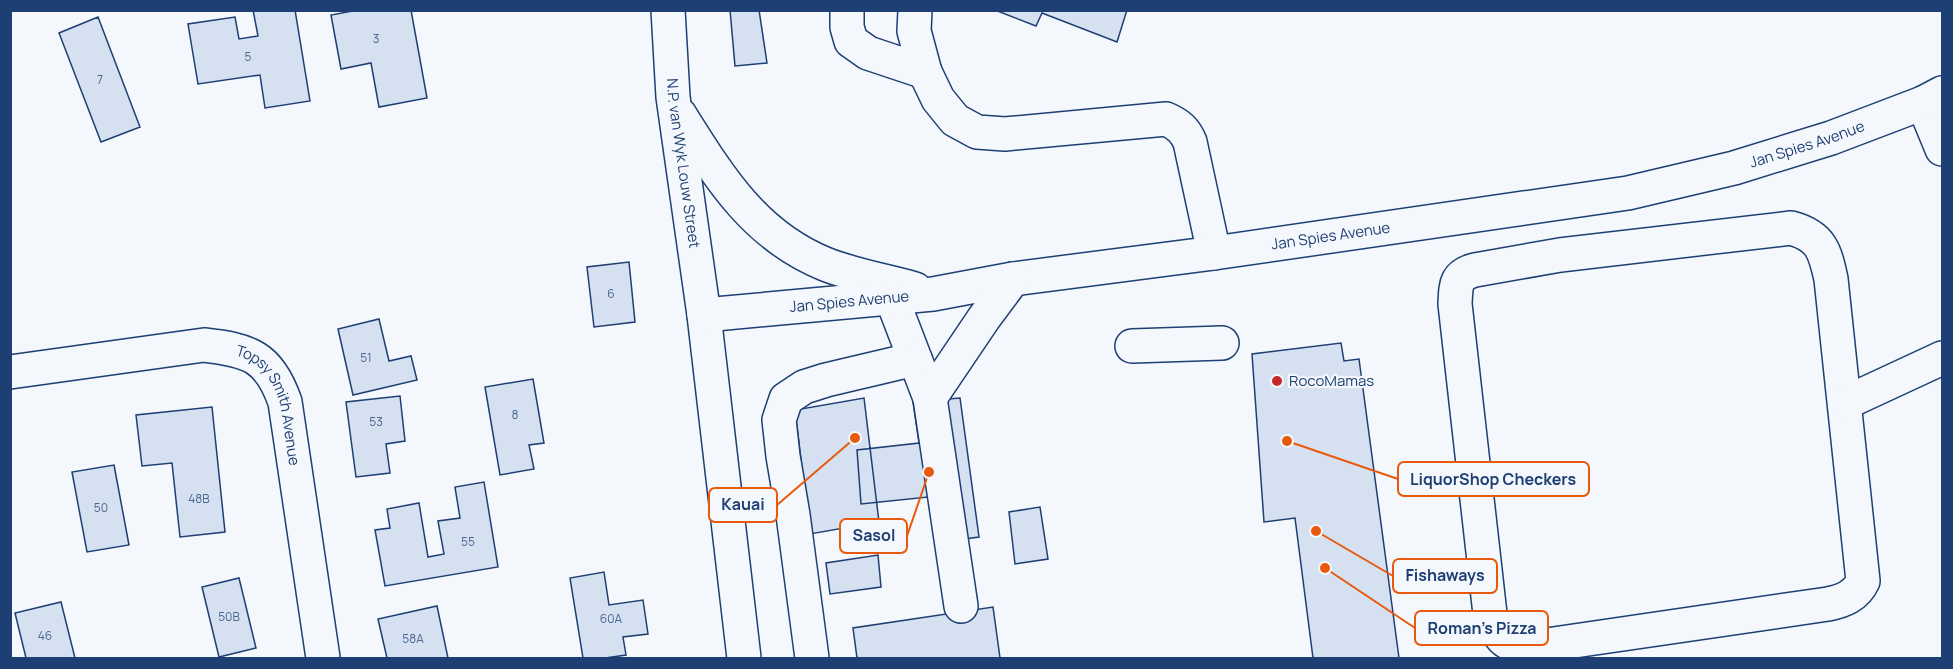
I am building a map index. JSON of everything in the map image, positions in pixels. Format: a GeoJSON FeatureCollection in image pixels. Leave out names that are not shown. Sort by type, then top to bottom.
{"type":"FeatureCollection","features":[{"type":"Feature","properties":{"kind":"street","name":"N.P. van Wyk Louw Street"},"geometry":{"type":"LineString","coordinates":[[668,10],[673,97],[705,325],[744,658]]}},
{"type":"Feature","properties":{"kind":"street"},"geometry":{"type":"LineString","coordinates":[[847,10],[847,27],[851,41],[868,53],[925,72]]}},
{"type":"Feature","properties":{"kind":"street"},"geometry":{"type":"LineString","coordinates":[[915,10],[914,31],[925,72],[938,99],[955,120],[977,132],[1005,134],[1166,119],[1175,122],[1183,129],[1190,142],[1214,253]]}},
{"type":"Feature","properties":{"kind":"street"},"geometry":{"type":"LineString","coordinates":[[673,97],[678,113],[720,179],[751,215],[784,243],[826,265],[933,294]]}},
{"type":"Feature","properties":{"kind":"street"},"geometry":{"type":"LineString","coordinates":[[1933,98],[1942,149]]}},
{"type":"Feature","properties":{"kind":"street","name":"Jan Spies Avenue"},"geometry":{"type":"LineString","coordinates":[[705,325],[933,294],[1013,279],[1214,253],[1628,193],[1734,168],[1820,142],[1933,98]]}},
{"type":"Feature","properties":{"kind":"street"},"geometry":{"type":"LineString","coordinates":[[1791,228],[1808,233],[1819,243],[1827,260],[1845,403],[1863,581],[1859,589],[1850,597],[1828,604],[1540,645],[1517,646],[1505,643],[1496,631],[1490,614],[1455,304],[1456,286],[1464,273],[1583,253],[1791,228]]}},
{"type":"Feature","properties":{"kind":"street"},"geometry":{"type":"LineString","coordinates":[[930,398],[1013,279]]}},
{"type":"Feature","properties":{"kind":"street"},"geometry":{"type":"LineString","coordinates":[[892,299],[930,398],[961,606]]}},
{"type":"Feature","properties":{"kind":"street"},"geometry":{"type":"LineString","coordinates":[[1132,346],[1222,343]]}},
{"type":"Feature","properties":{"kind":"street","name":"Topsy Smith Avenue"},"geometry":{"type":"LineString","coordinates":[[10,372],[204,345],[232,348],[257,358],[272,372],[285,402],[323,658]]}},
{"type":"Feature","properties":{"kind":"street"},"geometry":{"type":"LineString","coordinates":[[1845,403],[1942,358]]}},
{"type":"Feature","properties":{"kind":"street"},"geometry":{"type":"LineString","coordinates":[[810,645],[794,515],[779,420],[786,399],[804,387],[826,380],[915,359]]}},
{"type":"Feature","properties":{"kind":"building"},"geometry":{"type":"Polygon","coordinates":[[[253,10],[295,10],[310,101],[265,108],[260,75],[198,84],[188,24],[235,17],[239,39],[258,36],[253,10]]]}},
{"type":"Feature","properties":{"kind":"building"},"geometry":{"type":"Polygon","coordinates":[[[358,10],[411,10],[427,98],[379,107],[371,63],[341,69],[331,15],[358,10]]]}},
{"type":"Feature","properties":{"kind":"building"},"geometry":{"type":"Polygon","coordinates":[[[730,10],[759,10],[767,63],[735,66],[730,10]]]}},
{"type":"Feature","properties":{"kind":"building"},"geometry":{"type":"Polygon","coordinates":[[[995,10],[1127,10],[1117,42],[1042,13],[1036,26],[995,10]]]}},
{"type":"Feature","properties":{"kind":"building"},"geometry":{"type":"Polygon","coordinates":[[[98,17],[140,127],[101,142],[59,33],[98,17]]]}},
{"type":"Feature","properties":{"kind":"building"},"geometry":{"type":"Polygon","coordinates":[[[629,262],[635,322],[594,327],[587,267],[629,262]]]}},
{"type":"Feature","properties":{"kind":"building"},"geometry":{"type":"Polygon","coordinates":[[[379,319],[389,361],[411,356],[417,380],[353,395],[338,329],[379,319]]]}},
{"type":"Feature","properties":{"kind":"building"},"geometry":{"type":"Polygon","coordinates":[[[1341,343],[1344,361],[1359,359],[1399,658],[1313,658],[1295,518],[1264,522],[1252,354],[1341,343]]]}},
{"type":"Feature","properties":{"kind":"building"},"geometry":{"type":"Polygon","coordinates":[[[533,379],[544,443],[529,445],[534,469],[500,475],[485,387],[533,379]]]}},
{"type":"Feature","properties":{"kind":"building"},"geometry":{"type":"Polygon","coordinates":[[[400,396],[405,441],[386,444],[390,473],[356,477],[346,402],[400,396]]]}},
{"type":"Feature","properties":{"kind":"building"},"geometry":{"type":"Polygon","coordinates":[[[864,398],[879,522],[810,534],[795,410],[864,398]]]}},
{"type":"Feature","properties":{"kind":"building"},"geometry":{"type":"Polygon","coordinates":[[[960,398],[979,537],[935,543],[928,497],[861,504],[857,450],[919,443],[913,402],[960,398]]]}},
{"type":"Feature","properties":{"kind":"building"},"geometry":{"type":"Polygon","coordinates":[[[212,407],[225,532],[180,537],[172,463],[142,466],[136,415],[212,407]]]}},
{"type":"Feature","properties":{"kind":"building"},"geometry":{"type":"Polygon","coordinates":[[[114,465],[129,545],[87,552],[72,472],[114,465]]]}},
{"type":"Feature","properties":{"kind":"building"},"geometry":{"type":"Polygon","coordinates":[[[484,482],[498,567],[385,586],[375,530],[390,528],[387,509],[419,503],[428,557],[444,554],[438,521],[460,518],[455,487],[484,482]]]}},
{"type":"Feature","properties":{"kind":"building"},"geometry":{"type":"Polygon","coordinates":[[[1040,507],[1048,559],[1015,564],[1009,512],[1040,507]]]}},
{"type":"Feature","properties":{"kind":"building"},"geometry":{"type":"Polygon","coordinates":[[[878,555],[881,587],[830,594],[826,563],[878,555]]]}},
{"type":"Feature","properties":{"kind":"building"},"geometry":{"type":"Polygon","coordinates":[[[604,572],[609,605],[643,600],[648,634],[623,637],[626,655],[583,658],[570,578],[604,572]]]}},
{"type":"Feature","properties":{"kind":"building"},"geometry":{"type":"Polygon","coordinates":[[[239,578],[256,648],[219,657],[202,587],[239,578]]]}},
{"type":"Feature","properties":{"kind":"building"},"geometry":{"type":"Polygon","coordinates":[[[61,602],[75,658],[26,658],[15,613],[61,602]]]}},
{"type":"Feature","properties":{"kind":"building"},"geometry":{"type":"Polygon","coordinates":[[[437,606],[448,658],[387,658],[378,619],[437,606]]]}},
{"type":"Feature","properties":{"kind":"building"},"geometry":{"type":"Polygon","coordinates":[[[993,607],[1000,658],[857,658],[853,628],[993,607]]]}},
{"type":"Feature","properties":{"kind":"place","name":"RocoMamas"},"geometry":{"type":"Point","coordinates":[1277,381]}},
{"type":"Feature","properties":{"kind":"place","name":"Kauai"},"geometry":{"type":"Point","coordinates":[855,438]}},
{"type":"Feature","properties":{"kind":"place","name":"LiquorShop Checkers"},"geometry":{"type":"Point","coordinates":[1287,441]}},
{"type":"Feature","properties":{"kind":"place","name":"Sasol"},"geometry":{"type":"Point","coordinates":[929,472]}},
{"type":"Feature","properties":{"kind":"place","name":"Fishaways"},"geometry":{"type":"Point","coordinates":[1316,531]}},
{"type":"Feature","properties":{"kind":"place","name":"Roman's Pizza"},"geometry":{"type":"Point","coordinates":[1325,568]}}]}
